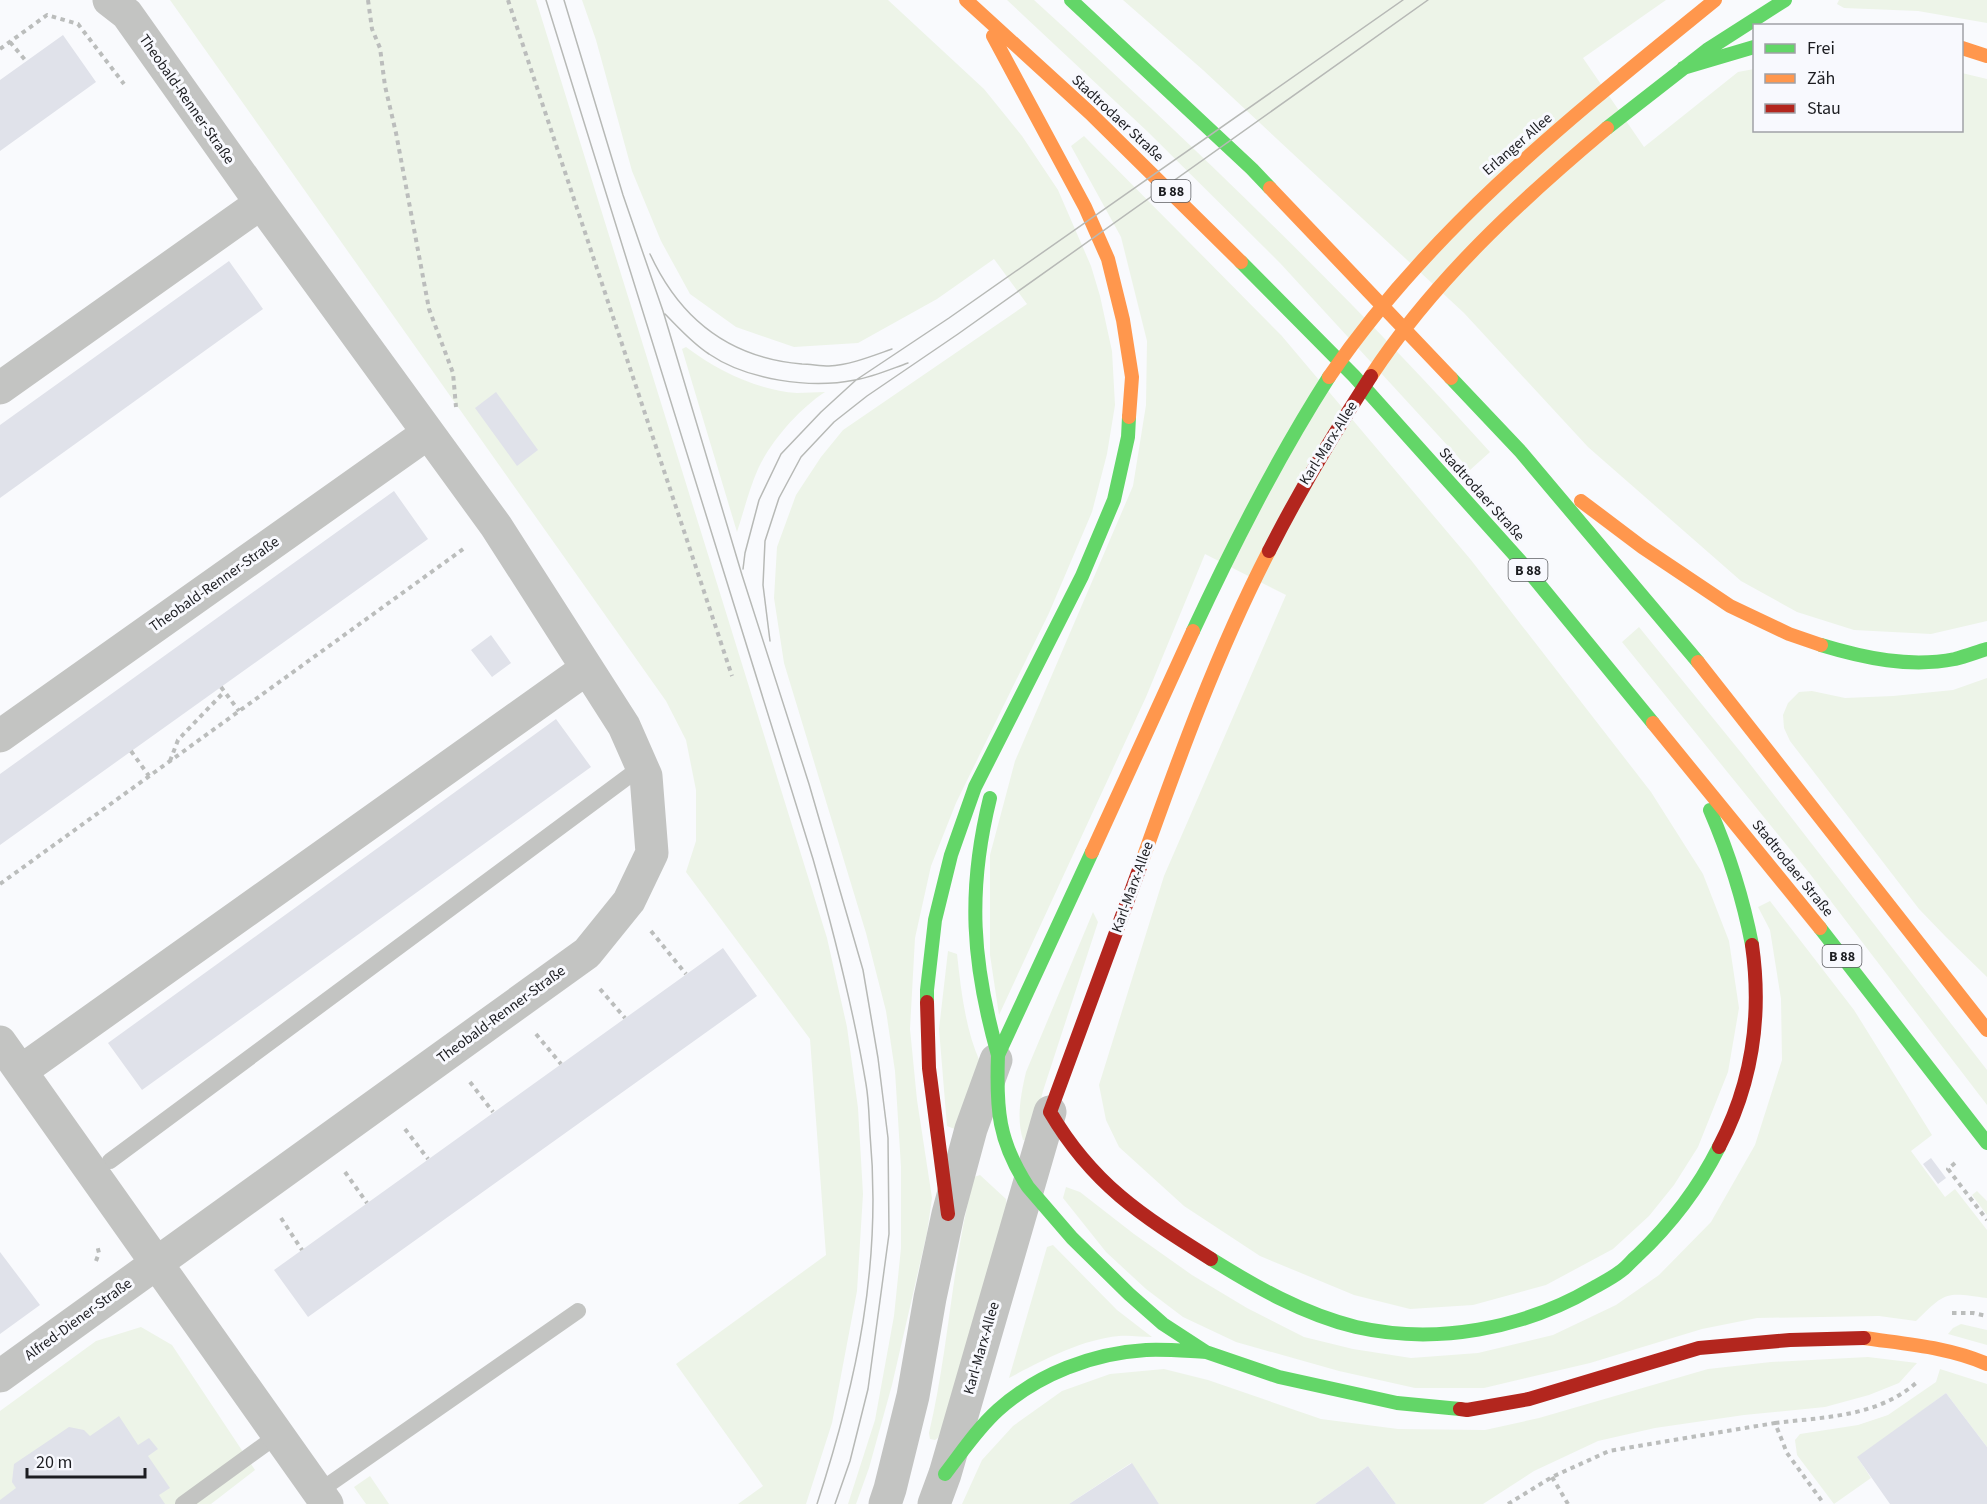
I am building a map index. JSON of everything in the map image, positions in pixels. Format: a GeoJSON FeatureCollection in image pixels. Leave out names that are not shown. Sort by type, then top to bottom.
{"type":"FeatureCollection","features":[{"type":"Feature","properties":{"kind":"main road","name":"Stadtrodaer Straße"},"geometry":{"type":"LineString","coordinates":[[966,0],[1090,113],[1192,212],[1354,376],[1521,562],[1782,880],[1987,1143]]}},
{"type":"Feature","properties":{"kind":"main road"},"geometry":{"type":"LineString","coordinates":[[1071,0],[1252,169],[1521,452],[1701,665],[1987,1030]]}},
{"type":"Feature","properties":{"kind":"main road","name":"Erlanger Allee"},"geometry":{"type":"LineString","coordinates":[[998,1055],[1201,615],[1261,492],[1295,429],[1361,332],[1428,253],[1476,202],[1605,90],[1715,0]]}},
{"type":"Feature","properties":{"kind":"main road"},"geometry":{"type":"LineString","coordinates":[[1683,68],[1785,0]]}},
{"type":"Feature","properties":{"kind":"main road"},"geometry":{"type":"LineString","coordinates":[[948,1214],[929,1068],[927,990],[935,920],[951,855],[975,787],[1082,576],[1114,500],[1128,437],[1132,377],[1123,320],[1108,259],[1085,207],[981,14]]}},
{"type":"Feature","properties":{"kind":"main road"},"geometry":{"type":"LineString","coordinates":[[1683,68],[1753,48]]}},
{"type":"Feature","properties":{"kind":"main road"},"geometry":{"type":"LineString","coordinates":[[1963,48],[1987,56]]}},
{"type":"Feature","properties":{"kind":"main road","name":"Karl-Marx-Allee"},"geometry":{"type":"LineString","coordinates":[[1050,1112],[1189,730],[1231,630],[1296,495],[1330,437],[1385,357],[1421,310],[1512,212],[1621,116],[1683,68]]}},
{"type":"Feature","properties":{"kind":"main road"},"geometry":{"type":"LineString","coordinates":[[1521,452],[1615,529],[1728,605],[1774,628],[1817,644],[1873,659],[1922,662],[1971,656],[1987,649]]}},
{"type":"Feature","properties":{"kind":"main road"},"geometry":{"type":"LineString","coordinates":[[1012,715],[988,803],[978,853],[973,909],[980,989],[986,1018],[998,1055],[997,1092],[1000,1125],[1014,1167],[1028,1187],[1072,1238],[1163,1324],[1206,1352],[1279,1377],[1397,1403],[1467,1410],[1529,1399],[1699,1348],[1790,1340],[1861,1338],[1930,1347],[1987,1364]]}},
{"type":"Feature","properties":{"kind":"main road"},"geometry":{"type":"LineString","coordinates":[[1050,1112],[1066,1139],[1094,1174],[1143,1214],[1228,1270],[1325,1319],[1379,1331],[1438,1334],[1491,1328],[1557,1308],[1621,1271],[1664,1230],[1699,1184],[1724,1141],[1743,1089],[1755,1033],[1757,995],[1753,952],[1745,909],[1725,843],[1693,772]]}},
{"type":"Feature","properties":{"kind":"main road"},"geometry":{"type":"LineString","coordinates":[[940,1489],[984,1424],[1013,1397],[1050,1374],[1090,1359],[1130,1352],[1206,1352]]}},
{"type":"Feature","properties":{"kind":"street","name":"Theobald-Renner-Straße"},"geometry":{"type":"LineString","coordinates":[[109,0],[127,14],[496,526],[624,726],[646,776],[652,853],[629,901],[587,952],[156,1262]]}},
{"type":"Feature","properties":{"kind":"street"},"geometry":{"type":"LineString","coordinates":[[0,388],[261,203]]}},
{"type":"Feature","properties":{"kind":"street","name":"Theobald-Renner-Straße"},"geometry":{"type":"LineString","coordinates":[[0,736],[430,436]]}},
{"type":"Feature","properties":{"kind":"street"},"geometry":{"type":"LineString","coordinates":[[21,1071],[586,669]]}},
{"type":"Feature","properties":{"kind":"street"},"geometry":{"type":"LineString","coordinates":[[0,1042],[323,1498]]}},
{"type":"Feature","properties":{"kind":"street"},"geometry":{"type":"LineString","coordinates":[[885,1504],[913,1396],[930,1298],[948,1214],[972,1129],[998,1055]]}},
{"type":"Feature","properties":{"kind":"street","name":"Karl-Marx-Allee"},"geometry":{"type":"LineString","coordinates":[[940,1489],[1050,1112]]}},
{"type":"Feature","properties":{"kind":"street","name":"Alfred-Diener-Straße"},"geometry":{"type":"LineString","coordinates":[[0,1376],[156,1262]]}},
{"type":"Feature","properties":{"kind":"lane"},"geometry":{"type":"LineString","coordinates":[[110,1161],[641,766]]}},
{"type":"Feature","properties":{"kind":"lane"},"geometry":{"type":"LineString","coordinates":[[323,1498],[578,1311]]}},
{"type":"Feature","properties":{"kind":"lane"},"geometry":{"type":"LineString","coordinates":[[183,1504],[278,1435]]}},
{"type":"Feature","properties":{"kind":"path"},"geometry":{"type":"LineString","coordinates":[[368,0],[372,29],[380,48],[385,86],[429,309],[453,373],[457,416],[430,436]]}},
{"type":"Feature","properties":{"kind":"path"},"geometry":{"type":"LineString","coordinates":[[508,0],[732,676]]}},
{"type":"Feature","properties":{"kind":"path"},"geometry":{"type":"LineString","coordinates":[[0,49],[47,15],[78,24],[124,84]]}},
{"type":"Feature","properties":{"kind":"path"},"geometry":{"type":"LineString","coordinates":[[10,42],[26,61]]}},
{"type":"Feature","properties":{"kind":"path"},"geometry":{"type":"LineString","coordinates":[[0,884],[496,526]]}},
{"type":"Feature","properties":{"kind":"path"},"geometry":{"type":"LineString","coordinates":[[170,762],[178,740],[223,689],[239,711]]}},
{"type":"Feature","properties":{"kind":"path"},"geometry":{"type":"LineString","coordinates":[[131,752],[149,776]]}},
{"type":"Feature","properties":{"kind":"path"},"geometry":{"type":"LineString","coordinates":[[646,925],[686,974]]}},
{"type":"Feature","properties":{"kind":"path"},"geometry":{"type":"LineString","coordinates":[[598,987],[625,1018]]}},
{"type":"Feature","properties":{"kind":"path"},"geometry":{"type":"LineString","coordinates":[[530,1027],[561,1064]]}},
{"type":"Feature","properties":{"kind":"path"},"geometry":{"type":"LineString","coordinates":[[464,1075],[494,1112]]}},
{"type":"Feature","properties":{"kind":"path"},"geometry":{"type":"LineString","coordinates":[[399,1121],[428,1159]]}},
{"type":"Feature","properties":{"kind":"path"},"geometry":{"type":"LineString","coordinates":[[1955,1163],[1948,1169],[1987,1220]]}},
{"type":"Feature","properties":{"kind":"path"},"geometry":{"type":"LineString","coordinates":[[339,1165],[367,1203]]}},
{"type":"Feature","properties":{"kind":"path"},"geometry":{"type":"LineString","coordinates":[[276,1210],[302,1250]]}},
{"type":"Feature","properties":{"kind":"path"},"geometry":{"type":"LineString","coordinates":[[96,1236],[99,1253],[96,1263]]}},
{"type":"Feature","properties":{"kind":"path"},"geometry":{"type":"LineString","coordinates":[[1509,1504],[1552,1477],[1609,1451],[1775,1423],[1858,1413],[1904,1393],[1918,1381]]}},
{"type":"Feature","properties":{"kind":"path"},"geometry":{"type":"LineString","coordinates":[[1775,1423],[1787,1453],[1824,1504]]}},
{"type":"Feature","properties":{"kind":"path"},"geometry":{"type":"LineString","coordinates":[[1552,1477],[1568,1504]]}},
{"type":"Feature","properties":{"kind":"shaded area"},"geometry":{"type":"Polygon","coordinates":[[[170,0],[536,0],[827,938],[847,1027],[858,1108],[863,1194],[857,1291],[832,1423],[806,1504],[738,1504],[763,1486],[676,1364],[826,1255],[810,1039],[686,872],[696,841],[696,790],[686,740],[666,701],[170,0]]]}},
{"type":"Feature","properties":{"kind":"shaded area"},"geometry":{"type":"Polygon","coordinates":[[[582,0],[888,0],[984,89],[1022,136],[1058,190],[1091,266],[1112,351],[1115,405],[1107,454],[1092,512],[1049,613],[956,803],[931,866],[915,938],[910,1029],[917,1100],[932,1198],[927,1233],[892,1385],[869,1468],[856,1504],[848,1504],[875,1420],[894,1316],[901,1248],[901,1167],[895,1071],[886,1011],[866,933],[784,663],[774,598],[777,547],[796,495],[821,457],[843,430],[1027,304],[994,259],[937,299],[858,343],[794,347],[736,327],[690,294],[661,241],[632,171],[596,40],[582,0]]]}},
{"type":"Feature","properties":{"kind":"shaded area"},"geometry":{"type":"Polygon","coordinates":[[[1007,0],[1034,0],[1152,109],[1325,277],[1490,452],[1470,470],[1280,263],[1148,132],[1007,0]]]}},
{"type":"Feature","properties":{"kind":"shaded area"},"geometry":{"type":"Polygon","coordinates":[[[1123,0],[1666,0],[1583,58],[1644,147],[1738,72],[1753,69],[1753,132],[1963,132],[1963,73],[1987,79],[1987,621],[1931,634],[1854,630],[1797,612],[1741,581],[1588,447],[1464,313],[1203,70],[1123,0]]]}},
{"type":"Feature","properties":{"kind":"shaded area"},"geometry":{"type":"Polygon","coordinates":[[[1839,0],[1987,0],[1987,23],[1918,11],[1844,8],[1837,4],[1839,0]]]}},
{"type":"Feature","properties":{"kind":"shaded area"},"geometry":{"type":"Polygon","coordinates":[[[1084,136],[1281,335],[1471,560],[1651,792],[1703,874],[1729,941],[1739,1008],[1728,1072],[1698,1147],[1674,1185],[1649,1216],[1613,1249],[1546,1285],[1473,1305],[1410,1309],[1354,1295],[1260,1256],[1184,1206],[1119,1147],[1106,1120],[1099,1085],[1164,876],[1286,595],[1205,554],[1146,697],[999,1015],[990,955],[990,855],[1015,761],[1133,486],[1146,405],[1147,341],[1121,237],[1071,146],[1084,136]]]}},
{"type":"Feature","properties":{"kind":"shaded area"},"geometry":{"type":"Polygon","coordinates":[[[686,347],[711,364],[738,378],[767,388],[797,393],[825,392],[796,416],[770,448],[749,492],[737,532],[682,349],[686,347]]]}},
{"type":"Feature","properties":{"kind":"shaded area"},"geometry":{"type":"Polygon","coordinates":[[[1639,627],[1743,755],[1987,1070],[1987,1105],[1810,874],[1622,642],[1639,627]]]}},
{"type":"Feature","properties":{"kind":"shaded area"},"geometry":{"type":"Polygon","coordinates":[[[1987,678],[1987,977],[1919,909],[1790,741],[1784,728],[1783,715],[1788,703],[1799,692],[1812,691],[1845,698],[1893,696],[1953,690],[1987,678]]]}},
{"type":"Feature","properties":{"kind":"shaded area"},"geometry":{"type":"Polygon","coordinates":[[[1770,901],[1854,1010],[1932,1135],[1911,1151],[1945,1197],[1955,1189],[1987,1230],[1987,1298],[1947,1296],[1934,1304],[1916,1321],[1879,1316],[1757,1318],[1702,1329],[1590,1363],[1484,1388],[1415,1388],[1339,1371],[1236,1342],[1183,1317],[1146,1289],[1106,1252],[1063,1198],[1066,1187],[1080,1192],[1192,1275],[1247,1308],[1304,1337],[1353,1349],[1411,1358],[1478,1353],[1553,1335],[1616,1305],[1659,1275],[1711,1222],[1755,1145],[1782,1060],[1781,999],[1770,930],[1758,907],[1770,901]]]}},
{"type":"Feature","properties":{"kind":"shaded area"},"geometry":{"type":"Polygon","coordinates":[[[1093,912],[1098,922],[1043,1091],[1030,1140],[1023,1140],[1020,1115],[1026,1072],[1093,912]]]}},
{"type":"Feature","properties":{"kind":"shaded area"},"geometry":{"type":"Polygon","coordinates":[[[948,951],[957,954],[967,1022],[980,1062],[957,1130],[947,1126],[939,1029],[948,951]]]}},
{"type":"Feature","properties":{"kind":"shaded area"},"geometry":{"type":"Polygon","coordinates":[[[980,1175],[1006,1199],[1008,1211],[942,1428],[935,1440],[930,1439],[929,1433],[936,1401],[960,1241],[974,1177],[980,1175]]]}},
{"type":"Feature","properties":{"kind":"shaded area"},"geometry":{"type":"Polygon","coordinates":[[[1977,1191],[1987,1201],[1987,1215],[1972,1195],[1977,1191]]]}},
{"type":"Feature","properties":{"kind":"shaded area"},"geometry":{"type":"Polygon","coordinates":[[[1053,1245],[1117,1310],[1152,1337],[1119,1336],[1076,1346],[1009,1378],[1047,1247],[1053,1245]]]}},
{"type":"Feature","properties":{"kind":"shaded area"},"geometry":{"type":"Polygon","coordinates":[[[1961,1324],[1987,1330],[1987,1345],[1948,1334],[1961,1324]]]}},
{"type":"Feature","properties":{"kind":"shaded area"},"geometry":{"type":"Polygon","coordinates":[[[141,1327],[172,1345],[255,1470],[211,1504],[0,1504],[0,1411],[96,1341],[141,1327]]]}},
{"type":"Feature","properties":{"kind":"shaded area"},"geometry":{"type":"Polygon","coordinates":[[[1868,1357],[1917,1363],[1899,1383],[1869,1395],[1825,1407],[1744,1415],[1655,1428],[1598,1441],[1534,1471],[1483,1504],[1396,1504],[1368,1466],[1315,1504],[1159,1504],[1131,1463],[1069,1504],[962,1504],[982,1460],[1013,1426],[1062,1391],[1110,1374],[1164,1369],[1208,1380],[1321,1419],[1398,1429],[1485,1430],[1539,1418],[1708,1369],[1771,1362],[1868,1357]]]}},
{"type":"Feature","properties":{"kind":"shaded area"},"geometry":{"type":"Polygon","coordinates":[[[1940,1369],[1987,1384],[1987,1447],[1946,1393],[1858,1458],[1871,1478],[1834,1504],[1797,1455],[1795,1440],[1800,1434],[1858,1425],[1888,1415],[1936,1382],[1940,1369]]]}},
{"type":"Feature","properties":{"kind":"shaded area"},"geometry":{"type":"Polygon","coordinates":[[[370,1476],[389,1504],[366,1504],[354,1487],[370,1476]]]}},
{"type":"Feature","properties":{"kind":"building"},"geometry":{"type":"Polygon","coordinates":[[[63,35],[96,82],[0,151],[0,80],[63,35]]]}},
{"type":"Feature","properties":{"kind":"building"},"geometry":{"type":"Polygon","coordinates":[[[229,261],[263,309],[0,498],[0,425],[229,261]]]}},
{"type":"Feature","properties":{"kind":"building"},"geometry":{"type":"Polygon","coordinates":[[[496,392],[538,450],[517,466],[475,408],[496,392]]]}},
{"type":"Feature","properties":{"kind":"building"},"geometry":{"type":"Polygon","coordinates":[[[394,491],[428,539],[0,845],[0,774],[394,491]]]}},
{"type":"Feature","properties":{"kind":"building"},"geometry":{"type":"Polygon","coordinates":[[[491,635],[511,663],[492,677],[471,650],[491,635]]]}},
{"type":"Feature","properties":{"kind":"building"},"geometry":{"type":"Polygon","coordinates":[[[556,719],[591,767],[142,1090],[108,1043],[556,719]]]}},
{"type":"Feature","properties":{"kind":"building"},"geometry":{"type":"Polygon","coordinates":[[[723,948],[757,996],[308,1317],[274,1270],[723,948]]]}},
{"type":"Feature","properties":{"kind":"building"},"geometry":{"type":"Polygon","coordinates":[[[1931,1158],[1946,1178],[1938,1184],[1923,1164],[1931,1158]]]}},
{"type":"Feature","properties":{"kind":"building"},"geometry":{"type":"Polygon","coordinates":[[[0,1252],[40,1305],[0,1334],[0,1252]]]}},
{"type":"Feature","properties":{"kind":"building"},"geometry":{"type":"Polygon","coordinates":[[[1946,1393],[1987,1447],[1987,1504],[1890,1504],[1857,1457],[1946,1393]]]}},
{"type":"Feature","properties":{"kind":"building"},"geometry":{"type":"Polygon","coordinates":[[[119,1416],[138,1445],[149,1438],[158,1449],[148,1456],[170,1488],[159,1495],[165,1504],[0,1504],[0,1500],[16,1488],[12,1482],[14,1464],[69,1427],[84,1430],[90,1436],[119,1416]]]}},
{"type":"Feature","properties":{"kind":"building"},"geometry":{"type":"Polygon","coordinates":[[[1132,1463],[1159,1504],[1069,1504],[1132,1463]]]}},
{"type":"Feature","properties":{"kind":"building"},"geometry":{"type":"Polygon","coordinates":[[[1368,1466],[1396,1504],[1315,1504],[1368,1466]]]}},
{"type":"Feature","properties":{"kind":"tram line"},"geometry":{"type":"LineString","coordinates":[[546,0],[813,859],[842,971],[866,1084],[873,1182],[869,1276],[855,1367],[817,1504]]}},
{"type":"Feature","properties":{"kind":"tram line"},"geometry":{"type":"LineString","coordinates":[[564,0],[623,195],[663,311],[742,575],[809,784],[863,970],[878,1058],[888,1138],[889,1234],[868,1389],[850,1461],[835,1504]]}},
{"type":"Feature","properties":{"kind":"tram line"},"geometry":{"type":"LineString","coordinates":[[743,569],[759,500],[781,454],[821,412],[856,380],[949,318],[1403,0]]}},
{"type":"Feature","properties":{"kind":"tram line"},"geometry":{"type":"LineString","coordinates":[[770,641],[763,585],[765,541],[779,498],[801,457],[834,422],[867,396],[958,334],[1428,0]]}},
{"type":"Feature","properties":{"kind":"tram line"},"geometry":{"type":"LineString","coordinates":[[650,254],[676,298],[692,316],[730,344],[752,353],[776,360],[829,366],[853,362],[892,349]]}},
{"type":"Feature","properties":{"kind":"tram line"},"geometry":{"type":"LineString","coordinates":[[665,314],[697,345],[724,363],[779,380],[799,383],[837,383],[868,377],[908,363]]}},
{"type":"Feature","properties":{"kind":"traffic: fast"},"geometry":{"type":"LineString","coordinates":[[1071,0],[1270,188]]}},
{"type":"Feature","properties":{"kind":"traffic: fast"},"geometry":{"type":"LineString","coordinates":[[1607,128],[1707,50],[1785,0]]}},
{"type":"Feature","properties":{"kind":"traffic: fast"},"geometry":{"type":"LineString","coordinates":[[1683,68],[1753,47]]}},
{"type":"Feature","properties":{"kind":"traffic: fast"},"geometry":{"type":"LineString","coordinates":[[1241,262],[1354,376],[1521,562],[1653,723]]}},
{"type":"Feature","properties":{"kind":"traffic: fast"},"geometry":{"type":"LineString","coordinates":[[1193,631],[1257,501],[1329,377]]}},
{"type":"Feature","properties":{"kind":"traffic: fast"},"geometry":{"type":"LineString","coordinates":[[1451,378],[1521,452],[1698,662]]}},
{"type":"Feature","properties":{"kind":"traffic: fast"},"geometry":{"type":"LineString","coordinates":[[927,1002],[935,920],[951,855],[975,787],[1082,576],[1114,500],[1128,437],[1129,417]]}},
{"type":"Feature","properties":{"kind":"traffic: fast"},"geometry":{"type":"LineString","coordinates":[[1821,645],[1870,658],[1904,662],[1938,662],[1987,649]]}},
{"type":"Feature","properties":{"kind":"traffic: fast"},"geometry":{"type":"LineString","coordinates":[[990,798],[978,864],[976,927],[983,989],[998,1055]]}},
{"type":"Feature","properties":{"kind":"traffic: fast"},"geometry":{"type":"LineString","coordinates":[[1710,810],[1735,876],[1752,945]]}},
{"type":"Feature","properties":{"kind":"traffic: fast"},"geometry":{"type":"LineString","coordinates":[[1028,1187],[1010,1155],[1001,1124],[998,1055],[1092,852]]}},
{"type":"Feature","properties":{"kind":"traffic: fast"},"geometry":{"type":"LineString","coordinates":[[1820,928],[1987,1143]]}},
{"type":"Feature","properties":{"kind":"traffic: fast"},"geometry":{"type":"LineString","coordinates":[[1211,1259],[1280,1299],[1317,1315],[1356,1327],[1417,1334],[1478,1330],[1538,1314],[1566,1302],[1623,1269],[1649,1244],[1683,1205],[1719,1147]]}},
{"type":"Feature","properties":{"kind":"traffic: fast"},"geometry":{"type":"LineString","coordinates":[[1028,1187],[1072,1238],[1129,1294],[1163,1324],[1206,1352],[1279,1377],[1397,1403],[1460,1409]]}},
{"type":"Feature","properties":{"kind":"traffic: fast"},"geometry":{"type":"LineString","coordinates":[[945,1474],[990,1417],[1014,1397],[1048,1376],[1086,1361],[1126,1352],[1146,1350],[1206,1352]]}},
{"type":"Feature","properties":{"kind":"traffic: slow"},"geometry":{"type":"LineString","coordinates":[[966,0],[1090,113],[1241,262]]}},
{"type":"Feature","properties":{"kind":"traffic: slow"},"geometry":{"type":"LineString","coordinates":[[1329,377],[1369,322],[1459,221],[1559,130],[1715,0]]}},
{"type":"Feature","properties":{"kind":"traffic: slow"},"geometry":{"type":"LineString","coordinates":[[993,36],[1085,207],[1108,259],[1123,320],[1132,377],[1129,417]]}},
{"type":"Feature","properties":{"kind":"traffic: slow"},"geometry":{"type":"LineString","coordinates":[[1963,48],[1987,56]]}},
{"type":"Feature","properties":{"kind":"traffic: slow"},"geometry":{"type":"LineString","coordinates":[[1371,376],[1422,307],[1480,243],[1542,184],[1607,128]]}},
{"type":"Feature","properties":{"kind":"traffic: slow"},"geometry":{"type":"LineString","coordinates":[[1270,188],[1451,378]]}},
{"type":"Feature","properties":{"kind":"traffic: slow"},"geometry":{"type":"LineString","coordinates":[[1581,501],[1642,547],[1730,606],[1789,634],[1821,645]]}},
{"type":"Feature","properties":{"kind":"traffic: slow"},"geometry":{"type":"LineString","coordinates":[[1140,867],[1215,667],[1269,551]]}},
{"type":"Feature","properties":{"kind":"traffic: slow"},"geometry":{"type":"LineString","coordinates":[[1092,852],[1193,631]]}},
{"type":"Feature","properties":{"kind":"traffic: slow"},"geometry":{"type":"LineString","coordinates":[[1698,662],[1987,1030]]}},
{"type":"Feature","properties":{"kind":"traffic: slow"},"geometry":{"type":"LineString","coordinates":[[1653,723],[1820,928]]}},
{"type":"Feature","properties":{"kind":"traffic: slow"},"geometry":{"type":"LineString","coordinates":[[1864,1338],[1942,1350],[1987,1364]]}},
{"type":"Feature","properties":{"kind":"traffic: jam"},"geometry":{"type":"LineString","coordinates":[[1269,551],[1318,462],[1371,376]]}},
{"type":"Feature","properties":{"kind":"traffic: jam"},"geometry":{"type":"LineString","coordinates":[[1050,1112],[1140,867]]}},
{"type":"Feature","properties":{"kind":"traffic: jam"},"geometry":{"type":"LineString","coordinates":[[1719,1147],[1739,1099],[1752,1049],[1756,997],[1752,945]]}},
{"type":"Feature","properties":{"kind":"traffic: jam"},"geometry":{"type":"LineString","coordinates":[[927,1002],[929,1068],[948,1214]]}},
{"type":"Feature","properties":{"kind":"traffic: jam"},"geometry":{"type":"LineString","coordinates":[[1050,1112],[1083,1160],[1101,1179],[1162,1228],[1211,1259]]}},
{"type":"Feature","properties":{"kind":"traffic: jam"},"geometry":{"type":"LineString","coordinates":[[1460,1409],[1467,1410],[1529,1399],[1699,1348],[1790,1340],[1864,1338]]}}]}
